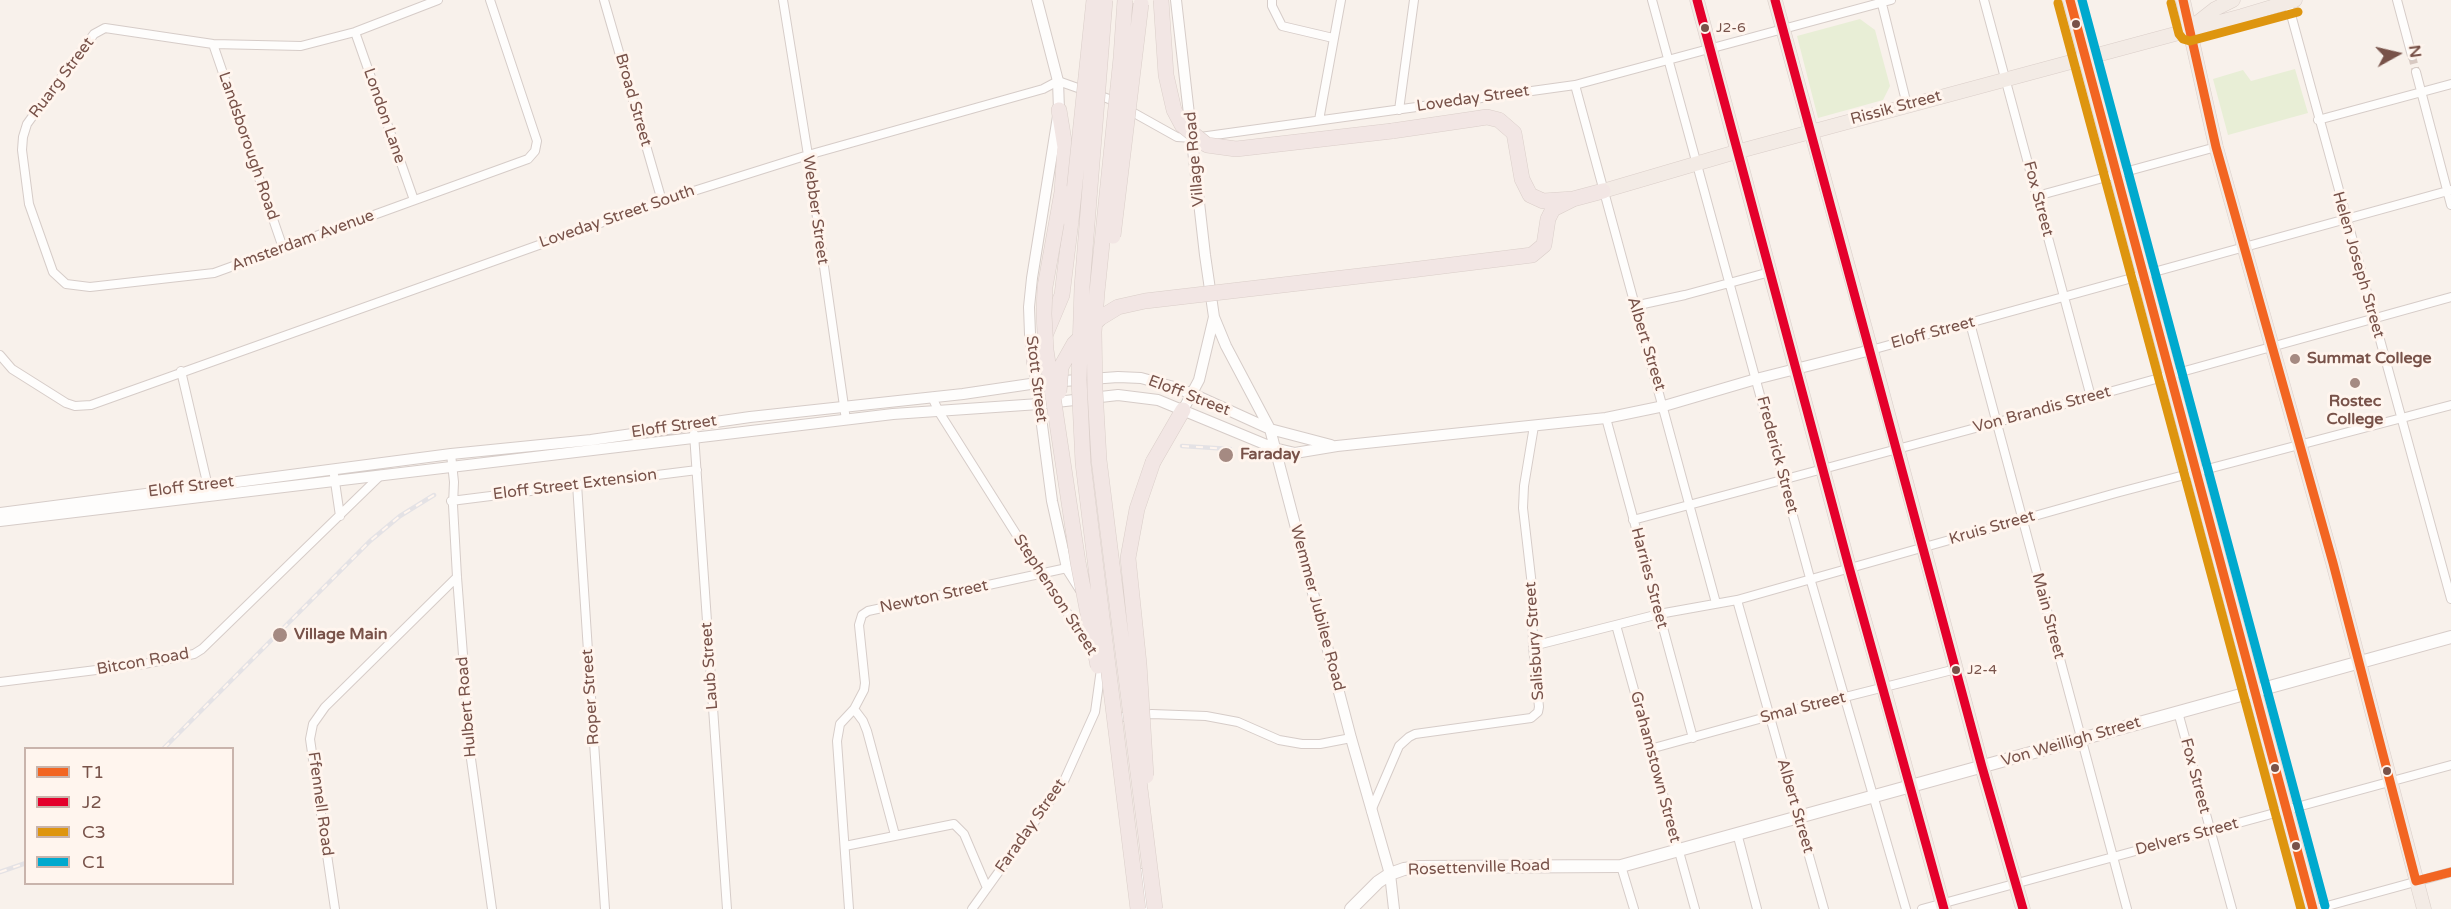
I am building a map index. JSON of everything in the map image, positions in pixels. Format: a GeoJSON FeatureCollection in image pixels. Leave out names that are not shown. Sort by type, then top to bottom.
{"type":"FeatureCollection","features":[{"type":"Feature","properties":{"kind":"highway"},"geometry":{"type":"LineString","coordinates":[[1034,362],[1062,295],[1094,0]]}},
{"type":"Feature","properties":{"kind":"highway"},"geometry":{"type":"LineString","coordinates":[[1105,0],[1082,287],[1078,380],[1083,464],[1138,909]]}},
{"type":"Feature","properties":{"kind":"highway"},"geometry":{"type":"LineString","coordinates":[[1125,0],[1097,292],[1094,332],[1095,390],[1099,460],[1144,838],[1155,909]]}},
{"type":"Feature","properties":{"kind":"highway"},"geometry":{"type":"LineString","coordinates":[[1161,0],[1166,75],[1174,110],[1182,125],[1208,145],[1236,149],[1392,131],[1487,117],[1499,120],[1514,134],[1522,179],[1530,195],[1543,201],[1573,199]]}},
{"type":"Feature","properties":{"kind":"highway"},"geometry":{"type":"LineString","coordinates":[[1095,390],[1142,2]]}},
{"type":"Feature","properties":{"kind":"highway"},"geometry":{"type":"LineString","coordinates":[[1059,110],[1065,147],[1062,192],[1045,287],[1044,314],[1051,387],[1078,562],[1128,833]]}},
{"type":"Feature","properties":{"kind":"highway"},"geometry":{"type":"LineString","coordinates":[[1061,441],[1058,406],[1061,367],[1068,353],[1085,332],[1112,310],[1145,301],[1532,255],[1544,245],[1552,209],[1573,199],[1603,191]]}},
{"type":"Feature","properties":{"kind":"highway"},"geometry":{"type":"LineString","coordinates":[[1144,838],[1147,801],[1146,759],[1128,558],[1137,509],[1153,462],[1182,410]]}},
{"type":"Feature","properties":{"kind":"main road"},"geometry":{"type":"LineString","coordinates":[[1697,0],[1736,152],[1943,906]]}},
{"type":"Feature","properties":{"kind":"main road"},"geometry":{"type":"LineString","coordinates":[[1775,0],[1982,767],[2023,909]]}},
{"type":"Feature","properties":{"kind":"main road"},"geometry":{"type":"LineString","coordinates":[[2070,0],[2314,909]]}},
{"type":"Feature","properties":{"kind":"main road"},"geometry":{"type":"LineString","coordinates":[[2183,0],[2216,147],[2300,446],[2424,909]]}},
{"type":"Feature","properties":{"kind":"main road","name":"Rissik Street"},"geometry":{"type":"LineString","coordinates":[[2190,29],[2215,9],[2233,0]]}},
{"type":"Feature","properties":{"kind":"main road"},"geometry":{"type":"LineString","coordinates":[[2265,0],[2290,1]]}},
{"type":"Feature","properties":{"kind":"main road","name":"Rissik Street"},"geometry":{"type":"LineString","coordinates":[[1603,191],[1736,152],[2290,1]]}},
{"type":"Feature","properties":{"kind":"main road","name":"Von Weilligh Street"},"geometry":{"type":"LineString","coordinates":[[1621,866],[2451,637]]}},
{"type":"Feature","properties":{"kind":"main road","name":"Rosettenville Road"},"geometry":{"type":"LineString","coordinates":[[1351,909],[1377,882],[1390,874],[1420,867],[1621,866]]}},
{"type":"Feature","properties":{"kind":"street"},"geometry":{"type":"LineString","coordinates":[[213,44],[301,46],[355,32],[438,0]]}},
{"type":"Feature","properties":{"kind":"street","name":"Amsterdam Avenue"},"geometry":{"type":"LineString","coordinates":[[53,272],[66,284],[90,287],[214,273],[524,161],[532,156],[537,141],[490,0]]}},
{"type":"Feature","properties":{"kind":"street","name":"Broad Street"},"geometry":{"type":"LineString","coordinates":[[604,0],[662,201]]}},
{"type":"Feature","properties":{"kind":"street","name":"Webber Street"},"geometry":{"type":"LineString","coordinates":[[783,0],[846,420]]}},
{"type":"Feature","properties":{"kind":"street","name":"Stott Street"},"geometry":{"type":"LineString","coordinates":[[1037,0],[1058,81],[1059,110],[1029,307],[1034,362],[1053,501],[1067,568],[1091,611],[1106,668]]}},
{"type":"Feature","properties":{"kind":"street","name":"Village Road"},"geometry":{"type":"LineString","coordinates":[[1176,0],[1203,244],[1214,317]]}},
{"type":"Feature","properties":{"kind":"street"},"geometry":{"type":"LineString","coordinates":[[1272,0],[1282,26],[1333,38]]}},
{"type":"Feature","properties":{"kind":"street"},"geometry":{"type":"LineString","coordinates":[[1319,120],[1341,0]]}},
{"type":"Feature","properties":{"kind":"street"},"geometry":{"type":"LineString","coordinates":[[1399,110],[1414,0]]}},
{"type":"Feature","properties":{"kind":"street","name":"Frederick Street"},"geometry":{"type":"LineString","coordinates":[[1652,0],[1810,578],[1906,909]]}},
{"type":"Feature","properties":{"kind":"street","name":"Loveday Street"},"geometry":{"type":"LineString","coordinates":[[1058,81],[1109,99],[1177,137],[1193,138],[1575,85],[1891,0]]}},
{"type":"Feature","properties":{"kind":"street","name":"Fox Street"},"geometry":{"type":"LineString","coordinates":[[1984,0],[2091,398]]}},
{"type":"Feature","properties":{"kind":"street"},"geometry":{"type":"LineString","coordinates":[[2397,0],[2412,56]]}},
{"type":"Feature","properties":{"kind":"street"},"geometry":{"type":"LineString","coordinates":[[1881,1],[1907,105]]}},
{"type":"Feature","properties":{"kind":"street","name":"Helen Joseph Street"},"geometry":{"type":"LineString","coordinates":[[2290,1],[2318,120],[2451,599]]}},
{"type":"Feature","properties":{"kind":"street","name":"Ruarg Street"},"geometry":{"type":"LineString","coordinates":[[53,272],[29,204],[25,180],[23,137],[27,124],[91,37],[105,28],[213,44]]}},
{"type":"Feature","properties":{"kind":"street","name":"London Lane"},"geometry":{"type":"LineString","coordinates":[[355,32],[414,200]]}},
{"type":"Feature","properties":{"kind":"street","name":"Landsborough Road"},"geometry":{"type":"LineString","coordinates":[[213,44],[283,248]]}},
{"type":"Feature","properties":{"kind":"street"},"geometry":{"type":"LineString","coordinates":[[2416,72],[2451,205]]}},
{"type":"Feature","properties":{"kind":"street","name":"Loveday Street South"},"geometry":{"type":"LineString","coordinates":[[0,355],[12,369],[66,403],[83,406],[100,402],[181,371],[662,201],[808,155],[1043,89],[1058,81]]}},
{"type":"Feature","properties":{"kind":"street"},"geometry":{"type":"LineString","coordinates":[[2318,120],[2451,84]]}},
{"type":"Feature","properties":{"kind":"street","name":"Albert Street"},"geometry":{"type":"LineString","coordinates":[[1575,85],[1634,306],[1664,406],[1687,505],[1716,603]]}},
{"type":"Feature","properties":{"kind":"street"},"geometry":{"type":"LineString","coordinates":[[2037,196],[2216,147]]}},
{"type":"Feature","properties":{"kind":"street","name":"Eloff Street"},"geometry":{"type":"LineString","coordinates":[[0,513],[14,515],[334,476],[448,454],[694,436],[1118,395],[1158,400],[1274,448],[1295,453],[1337,446],[1606,418],[1664,406],[2449,191]]}},
{"type":"Feature","properties":{"kind":"street"},"geometry":{"type":"LineString","coordinates":[[1634,306],[1770,272]]}},
{"type":"Feature","properties":{"kind":"street","name":"Von Brandis Street"},"geometry":{"type":"LineString","coordinates":[[1633,520],[1783,478],[1898,450],[1995,422],[2091,398],[2373,317],[2451,297]]}},
{"type":"Feature","properties":{"kind":"street"},"geometry":{"type":"LineString","coordinates":[[1182,410],[1193,394],[1206,358],[1214,317]]}},
{"type":"Feature","properties":{"kind":"street","name":"Wemmer Jubilee Road"},"geometry":{"type":"LineString","coordinates":[[1214,317],[1226,346],[1270,429],[1351,738],[1390,874],[1394,909]]}},
{"type":"Feature","properties":{"kind":"street","name":"Main Street"},"geometry":{"type":"LineString","coordinates":[[1970,323],[2127,909]]}},
{"type":"Feature","properties":{"kind":"street"},"geometry":{"type":"LineString","coordinates":[[181,371],[209,490]]}},
{"type":"Feature","properties":{"kind":"street","name":"Eloff Street"},"geometry":{"type":"LineString","coordinates":[[334,476],[381,475],[449,466],[693,424],[1037,383],[1118,377],[1141,378],[1193,394],[1270,429],[1337,446]]}},
{"type":"Feature","properties":{"kind":"street","name":"Stephenson Street"},"geometry":{"type":"LineString","coordinates":[[932,397],[939,412],[1042,575],[1106,668],[1120,717],[1146,909]]}},
{"type":"Feature","properties":{"kind":"street","name":"Kruis Street"},"geometry":{"type":"LineString","coordinates":[[1533,646],[1659,614],[1737,600],[2196,472],[2451,405]]}},
{"type":"Feature","properties":{"kind":"street","name":"Harries Street"},"geometry":{"type":"LineString","coordinates":[[1606,418],[1693,738]]}},
{"type":"Feature","properties":{"kind":"street","name":"Laub Street"},"geometry":{"type":"LineString","coordinates":[[693,424],[727,909]]}},
{"type":"Feature","properties":{"kind":"street","name":"Salisbury Street"},"geometry":{"type":"LineString","coordinates":[[1371,811],[1399,746],[1409,736],[1531,718],[1536,715],[1539,707],[1533,646],[1532,586],[1523,508],[1524,486],[1534,426]]}},
{"type":"Feature","properties":{"kind":"street","name":"Hulbert Road"},"geometry":{"type":"LineString","coordinates":[[448,454],[471,759],[492,909]]}},
{"type":"Feature","properties":{"kind":"street","name":"Eloff Street Extension"},"geometry":{"type":"LineString","coordinates":[[452,502],[697,470]]}},
{"type":"Feature","properties":{"kind":"street","name":"Bitcon Road"},"geometry":{"type":"LineString","coordinates":[[0,682],[144,664],[194,654],[202,650],[381,475]]}},
{"type":"Feature","properties":{"kind":"street"},"geometry":{"type":"LineString","coordinates":[[334,476],[340,516]]}},
{"type":"Feature","properties":{"kind":"street","name":"Roper Street"},"geometry":{"type":"LineString","coordinates":[[577,484],[605,909]]}},
{"type":"Feature","properties":{"kind":"street","name":"Eloff Street"},"geometry":{"type":"LineString","coordinates":[[0,521],[14,515]]}},
{"type":"Feature","properties":{"kind":"street","name":"Newton Street"},"geometry":{"type":"LineString","coordinates":[[849,909],[837,741],[840,724],[861,699],[865,683],[859,625],[862,615],[868,611],[1067,568]]}},
{"type":"Feature","properties":{"kind":"street","name":"Ffennell Road"},"geometry":{"type":"LineString","coordinates":[[335,909],[310,739],[313,724],[325,707],[457,577]]}},
{"type":"Feature","properties":{"kind":"street","name":"Albert Street"},"geometry":{"type":"LineString","coordinates":[[1737,600],[1824,909]]}},
{"type":"Feature","properties":{"kind":"street","name":"Grahamstown Street"},"geometry":{"type":"LineString","coordinates":[[1616,625],[1695,909]]}},
{"type":"Feature","properties":{"kind":"street","name":"Faraday Street"},"geometry":{"type":"LineString","coordinates":[[972,909],[1064,781],[1095,712],[1106,668]]}},
{"type":"Feature","properties":{"kind":"street","name":"Smal Street"},"geometry":{"type":"LineString","coordinates":[[1650,749],[1956,669]]}},
{"type":"Feature","properties":{"kind":"street"},"geometry":{"type":"LineString","coordinates":[[854,709],[867,731],[895,835]]}},
{"type":"Feature","properties":{"kind":"street","name":"Fox Street"},"geometry":{"type":"LineString","coordinates":[[2178,712],[2232,909]]}},
{"type":"Feature","properties":{"kind":"street"},"geometry":{"type":"LineString","coordinates":[[1120,717],[1152,714],[1206,716],[1238,722],[1279,740],[1302,744],[1320,744],[1351,738]]}},
{"type":"Feature","properties":{"kind":"street","name":"Delvers Street"},"geometry":{"type":"LineString","coordinates":[[1922,909],[1943,906],[2451,765]]}},
{"type":"Feature","properties":{"kind":"street"},"geometry":{"type":"LineString","coordinates":[[846,846],[951,824],[958,826],[964,834],[987,888]]}},
{"type":"Feature","properties":{"kind":"street"},"geometry":{"type":"LineString","coordinates":[[1737,833],[1756,909]]}},
{"type":"Feature","properties":{"kind":"street"},"geometry":{"type":"LineString","coordinates":[[1621,866],[1634,909]]}},
{"type":"Feature","properties":{"kind":"street"},"geometry":{"type":"LineString","coordinates":[[2314,909],[2451,872]]}},
{"type":"Feature","properties":{"kind":"green space"},"geometry":{"type":"Polygon","coordinates":[[[1860,19],[1875,30],[1890,86],[1883,100],[1818,118],[1797,36],[1860,19]]]}},
{"type":"Feature","properties":{"kind":"green space"},"geometry":{"type":"Polygon","coordinates":[[[2295,69],[2308,113],[2228,135],[2213,79],[2243,70],[2251,81],[2295,69]]]}},
{"type":"Feature","properties":{"kind":"tunnel"},"geometry":{"type":"LineString","coordinates":[[2412,56],[2416,72]]}},
{"type":"Feature","properties":{"kind":"railway"},"geometry":{"type":"LineString","coordinates":[[1182,446],[1230,449]]}},
{"type":"Feature","properties":{"kind":"railway"},"geometry":{"type":"LineString","coordinates":[[165,747],[370,541],[400,516],[434,495]]}},
{"type":"Feature","properties":{"kind":"railway"},"geometry":{"type":"LineString","coordinates":[[0,872],[24,864]]}},
{"type":"Feature","properties":{"kind":"transit line","name":"J2"},"geometry":{"type":"LineString","coordinates":[[1697,0],[1849,567],[1944,909]]}},
{"type":"Feature","properties":{"kind":"transit line","name":"J2"},"geometry":{"type":"LineString","coordinates":[[1775,0],[1982,767],[2023,909]]}},
{"type":"Feature","properties":{"kind":"transit line","name":"T1"},"geometry":{"type":"LineString","coordinates":[[2070,0],[2313,909]]}},
{"type":"Feature","properties":{"kind":"transit line","name":"C1"},"geometry":{"type":"LineString","coordinates":[[2082,0],[2325,906]]}},
{"type":"Feature","properties":{"kind":"transit line","name":"T1"},"geometry":{"type":"LineString","coordinates":[[2183,0],[2216,147],[2333,563],[2416,881],[2451,872]]}},
{"type":"Feature","properties":{"kind":"transit line","name":"C3"},"geometry":{"type":"LineString","coordinates":[[2058,3],[2301,909]]}},
{"type":"Feature","properties":{"kind":"transit line","name":"C3"},"geometry":{"type":"LineString","coordinates":[[2171,3],[2179,34],[2183,39],[2190,41],[2298,12]]}},
{"type":"Feature","properties":{"kind":"place","name":"J2-6"},"geometry":{"type":"Point","coordinates":[1705,28]}},
{"type":"Feature","properties":{"kind":"place","name":"Summat College"},"geometry":{"type":"Point","coordinates":[2295,359]}},
{"type":"Feature","properties":{"kind":"place","name":"Rostec College"},"geometry":{"type":"Point","coordinates":[2355,383]}},
{"type":"Feature","properties":{"kind":"place","name":"Faraday"},"geometry":{"type":"Point","coordinates":[1226,455]}},
{"type":"Feature","properties":{"kind":"place","name":"Village Main"},"geometry":{"type":"Point","coordinates":[280,635]}},
{"type":"Feature","properties":{"kind":"place","name":"J2-4"},"geometry":{"type":"Point","coordinates":[1956,670]}}]}
